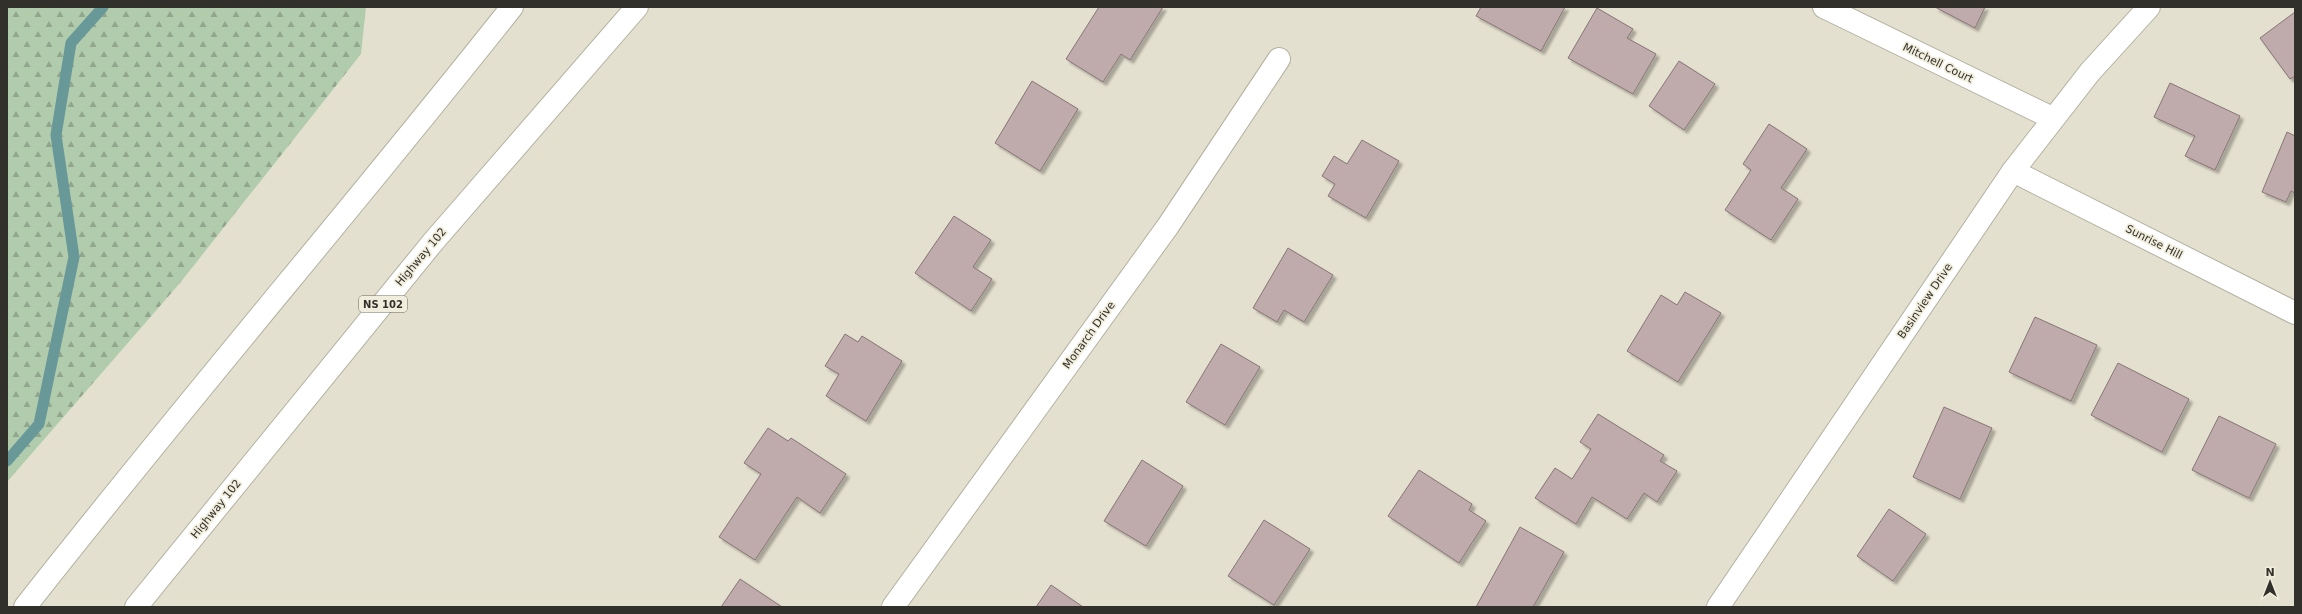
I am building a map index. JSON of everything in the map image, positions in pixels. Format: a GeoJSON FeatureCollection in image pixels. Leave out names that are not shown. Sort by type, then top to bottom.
{"type":"FeatureCollection","features":[{"type":"Feature","properties":{"kind":"main road"},"geometry":{"type":"LineString","coordinates":[[25,607],[133,469],[432,108],[512,7]]}},
{"type":"Feature","properties":{"kind":"main road","name":"Highway 102"},"geometry":{"type":"LineString","coordinates":[[136,607],[433,242],[638,7]]}},
{"type":"Feature","properties":{"kind":"main road","name":"Mitchell Court"},"geometry":{"type":"LineString","coordinates":[[1824,7],[2052,118]]}},
{"type":"Feature","properties":{"kind":"main road","name":"Basinview Drive"},"geometry":{"type":"LineString","coordinates":[[1718,607],[2013,171],[2052,118],[2090,72],[2149,7]]}},
{"type":"Feature","properties":{"kind":"main road","name":"Monarch Drive"},"geometry":{"type":"LineString","coordinates":[[893,607],[1168,226],[1279,59]]}},
{"type":"Feature","properties":{"kind":"main road","name":"Sunrise Hill"},"geometry":{"type":"LineString","coordinates":[[2013,171],[2295,313]]}},
{"type":"Feature","properties":{"kind":"green space"},"geometry":{"type":"Polygon","coordinates":[[[7,7],[366,7],[361,54],[180,283],[7,482],[7,7]]]}},
{"type":"Feature","properties":{"kind":"building"},"geometry":{"type":"Polygon","coordinates":[[[1099,7],[1163,7],[1130,60],[1121,54],[1103,82],[1066,59],[1099,7]]]}},
{"type":"Feature","properties":{"kind":"building"},"geometry":{"type":"Polygon","coordinates":[[[1481,7],[1565,7],[1541,51],[1476,16],[1481,7]]]}},
{"type":"Feature","properties":{"kind":"building"},"geometry":{"type":"Polygon","coordinates":[[[1935,7],[1985,7],[1975,28],[1935,7]]]}},
{"type":"Feature","properties":{"kind":"building"},"geometry":{"type":"Polygon","coordinates":[[[1597,8],[1633,29],[1627,38],[1656,54],[1633,94],[1568,58],[1597,8]]]}},
{"type":"Feature","properties":{"kind":"building"},"geometry":{"type":"Polygon","coordinates":[[[2295,12],[2295,76],[2290,79],[2260,38],[2295,12]]]}},
{"type":"Feature","properties":{"kind":"building"},"geometry":{"type":"Polygon","coordinates":[[[1679,61],[1715,84],[1684,130],[1649,106],[1679,61]]]}},
{"type":"Feature","properties":{"kind":"building"},"geometry":{"type":"Polygon","coordinates":[[[1032,81],[1078,109],[1040,171],[995,143],[1032,81]]]}},
{"type":"Feature","properties":{"kind":"building"},"geometry":{"type":"Polygon","coordinates":[[[2170,83],[2240,116],[2215,170],[2185,156],[2195,136],[2154,117],[2170,83]]]}},
{"type":"Feature","properties":{"kind":"building"},"geometry":{"type":"Polygon","coordinates":[[[1769,124],[1807,149],[1781,188],[1798,199],[1771,240],[1725,210],[1751,170],[1743,164],[1769,124]]]}},
{"type":"Feature","properties":{"kind":"building"},"geometry":{"type":"Polygon","coordinates":[[[2287,132],[2295,136],[2295,193],[2291,191],[2286,202],[2262,192],[2287,132]]]}},
{"type":"Feature","properties":{"kind":"building"},"geometry":{"type":"Polygon","coordinates":[[[1362,140],[1399,161],[1366,218],[1328,196],[1335,184],[1322,176],[1334,156],[1347,164],[1362,140]]]}},
{"type":"Feature","properties":{"kind":"building"},"geometry":{"type":"Polygon","coordinates":[[[954,216],[991,240],[973,267],[992,279],[971,311],[915,273],[954,216]]]}},
{"type":"Feature","properties":{"kind":"building"},"geometry":{"type":"Polygon","coordinates":[[[1288,248],[1333,275],[1304,322],[1284,310],[1277,322],[1253,308],[1288,248]]]}},
{"type":"Feature","properties":{"kind":"building"},"geometry":{"type":"Polygon","coordinates":[[[1685,292],[1721,313],[1678,382],[1627,351],[1661,295],[1677,305],[1685,292]]]}},
{"type":"Feature","properties":{"kind":"building"},"geometry":{"type":"Polygon","coordinates":[[[2035,317],[2097,345],[2071,401],[2009,372],[2035,317]]]}},
{"type":"Feature","properties":{"kind":"building"},"geometry":{"type":"Polygon","coordinates":[[[845,334],[858,342],[862,336],[902,361],[866,421],[826,396],[839,374],[825,366],[845,334]]]}},
{"type":"Feature","properties":{"kind":"building"},"geometry":{"type":"Polygon","coordinates":[[[1221,344],[1260,367],[1225,425],[1186,402],[1221,344]]]}},
{"type":"Feature","properties":{"kind":"building"},"geometry":{"type":"Polygon","coordinates":[[[2118,363],[2189,399],[2162,452],[2091,415],[2118,363]]]}},
{"type":"Feature","properties":{"kind":"building"},"geometry":{"type":"Polygon","coordinates":[[[1944,407],[1992,428],[1960,499],[1913,477],[1944,407]]]}},
{"type":"Feature","properties":{"kind":"building"},"geometry":{"type":"Polygon","coordinates":[[[1598,414],[1664,455],[1660,461],[1677,471],[1657,502],[1644,493],[1627,519],[1592,497],[1576,524],[1535,498],[1555,468],[1572,479],[1591,449],[1580,442],[1598,414]]]}},
{"type":"Feature","properties":{"kind":"building"},"geometry":{"type":"Polygon","coordinates":[[[2219,416],[2276,444],[2249,498],[2192,470],[2219,416]]]}},
{"type":"Feature","properties":{"kind":"building"},"geometry":{"type":"Polygon","coordinates":[[[768,428],[788,441],[791,438],[846,474],[820,513],[797,497],[755,560],[719,537],[761,474],[744,463],[768,428]]]}},
{"type":"Feature","properties":{"kind":"building"},"geometry":{"type":"Polygon","coordinates":[[[1142,460],[1183,486],[1146,546],[1104,521],[1142,460]]]}},
{"type":"Feature","properties":{"kind":"building"},"geometry":{"type":"Polygon","coordinates":[[[1419,470],[1472,504],[1469,510],[1486,521],[1459,563],[1388,516],[1419,470]]]}},
{"type":"Feature","properties":{"kind":"building"},"geometry":{"type":"Polygon","coordinates":[[[1889,509],[1926,534],[1893,581],[1857,556],[1889,509]]]}},
{"type":"Feature","properties":{"kind":"building"},"geometry":{"type":"Polygon","coordinates":[[[1264,520],[1310,549],[1274,605],[1228,576],[1264,520]]]}},
{"type":"Feature","properties":{"kind":"building"},"geometry":{"type":"Polygon","coordinates":[[[1520,527],[1564,552],[1533,607],[1476,607],[1520,527]]]}},
{"type":"Feature","properties":{"kind":"building"},"geometry":{"type":"Polygon","coordinates":[[[740,579],[782,607],[721,607],[740,579]]]}},
{"type":"Feature","properties":{"kind":"building"},"geometry":{"type":"Polygon","coordinates":[[[1051,585],[1083,607],[1036,607],[1051,585]]]}},
{"type":"Feature","properties":{"kind":"waterway"},"geometry":{"type":"LineString","coordinates":[[7,461],[39,424],[74,257],[56,135],[71,43],[103,7]]}}]}
